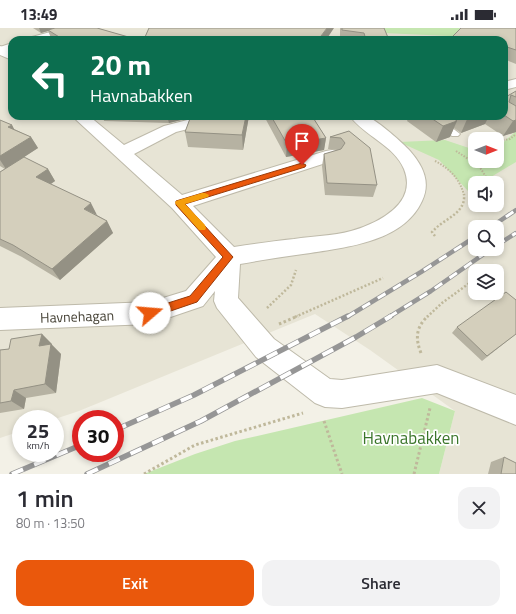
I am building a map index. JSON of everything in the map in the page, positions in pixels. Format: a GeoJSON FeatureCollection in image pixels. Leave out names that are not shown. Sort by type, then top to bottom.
{"type":"FeatureCollection","features":[{"type":"Feature","properties":{"kind":"street"},"geometry":{"type":"LineString","coordinates":[[50,36],[78,28]]}},
{"type":"Feature","properties":{"kind":"street"},"geometry":{"type":"LineString","coordinates":[[84,120],[179,203],[229,257],[226,301],[250,332],[265,348],[322,401],[342,394],[437,379],[516,410]]}},
{"type":"Feature","properties":{"kind":"street"},"geometry":{"type":"LineString","coordinates":[[121,153],[170,130],[207,120]]}},
{"type":"Feature","properties":{"kind":"street"},"geometry":{"type":"LineString","coordinates":[[229,257],[356,238],[377,230],[408,210],[416,197],[418,181],[413,167],[405,156],[363,120]]}},
{"type":"Feature","properties":{"kind":"street"},"geometry":{"type":"LineString","coordinates":[[179,203],[332,155]]}},
{"type":"Feature","properties":{"kind":"street","name":"Havnehagan"},"geometry":{"type":"LineString","coordinates":[[0,319],[150,313],[194,299],[229,257]]}},
{"type":"Feature","properties":{"kind":"lane"},"geometry":{"type":"LineString","coordinates":[[437,120],[455,134]]}},
{"type":"Feature","properties":{"kind":"path"},"geometry":{"type":"LineString","coordinates":[[455,134],[448,139],[446,144],[447,146],[479,166],[485,176]]}},
{"type":"Feature","properties":{"kind":"path"},"geometry":{"type":"LineString","coordinates":[[504,140],[510,139],[516,134]]}},
{"type":"Feature","properties":{"kind":"path"},"geometry":{"type":"LineString","coordinates":[[405,156],[418,156],[437,162],[450,169],[462,188],[464,198],[461,209],[435,227],[432,232],[436,236]]}},
{"type":"Feature","properties":{"kind":"path"},"geometry":{"type":"LineString","coordinates":[[250,332],[291,285],[298,264],[322,243]]}},
{"type":"Feature","properties":{"kind":"path"},"geometry":{"type":"LineString","coordinates":[[250,332],[383,278]]}},
{"type":"Feature","properties":{"kind":"path"},"geometry":{"type":"LineString","coordinates":[[414,474],[437,379],[424,359],[417,341],[417,330],[422,321],[468,284]]}},
{"type":"Feature","properties":{"kind":"path"},"geometry":{"type":"LineString","coordinates":[[144,474],[195,445],[322,401],[342,474]]}},
{"type":"Feature","properties":{"kind":"shaded area"},"geometry":{"type":"Polygon","coordinates":[[[0,28],[516,28],[516,474],[439,474],[455,411],[370,350],[315,314],[81,410],[72,410],[72,413],[64,416],[64,410],[12,410],[12,434],[0,438],[0,28]]]}},
{"type":"Feature","properties":{"kind":"green space"},"geometry":{"type":"Polygon","coordinates":[[[362,28],[516,28],[516,39],[508,39],[508,36],[450,36],[383,33],[362,28]]]}},
{"type":"Feature","properties":{"kind":"green space"},"geometry":{"type":"Polygon","coordinates":[[[516,131],[516,162],[493,176],[468,176],[468,191],[439,160],[399,142],[445,140],[468,148],[468,168],[504,168],[504,142],[516,131]]]}},
{"type":"Feature","properties":{"kind":"green space","name":"Havnabakken"},"geometry":{"type":"Polygon","coordinates":[[[422,398],[455,411],[439,474],[144,474],[195,454],[235,441],[422,398]]]}},
{"type":"Feature","properties":{"kind":"building"},"geometry":{"type":"Polygon","coordinates":[[[55,28],[97,28],[125,36],[58,36],[48,30],[55,28]]]}},
{"type":"Feature","properties":{"kind":"building"},"geometry":{"type":"Polygon","coordinates":[[[149,28],[327,28],[321,36],[145,36],[149,28]]]}},
{"type":"Feature","properties":{"kind":"building"},"geometry":{"type":"Polygon","coordinates":[[[342,28],[384,28],[387,36],[365,36],[364,33],[342,30],[342,28]]]}},
{"type":"Feature","properties":{"kind":"building"},"geometry":{"type":"Polygon","coordinates":[[[461,28],[516,28],[516,50],[508,47],[508,36],[453,36],[461,28]]]}},
{"type":"Feature","properties":{"kind":"building"},"geometry":{"type":"Polygon","coordinates":[[[516,91],[516,97],[511,95],[509,102],[516,106],[516,120],[513,121],[508,118],[508,96],[516,91]]]}},
{"type":"Feature","properties":{"kind":"building"},"geometry":{"type":"Polygon","coordinates":[[[0,120],[12,125],[8,127],[31,137],[0,156],[0,120]]]}},
{"type":"Feature","properties":{"kind":"building"},"geometry":{"type":"Polygon","coordinates":[[[190,120],[245,120],[242,135],[185,132],[190,120]]]}},
{"type":"Feature","properties":{"kind":"building"},"geometry":{"type":"Polygon","coordinates":[[[273,120],[315,120],[326,138],[287,144],[273,120]]]}},
{"type":"Feature","properties":{"kind":"building"},"geometry":{"type":"Polygon","coordinates":[[[434,120],[457,121],[443,126],[434,120]]]}},
{"type":"Feature","properties":{"kind":"building"},"geometry":{"type":"Polygon","coordinates":[[[349,131],[370,148],[377,185],[327,183],[324,154],[341,149],[345,143],[341,138],[330,137],[349,131]]]}},
{"type":"Feature","properties":{"kind":"building"},"geometry":{"type":"Polygon","coordinates":[[[24,157],[48,169],[36,177],[91,203],[84,209],[107,221],[52,269],[13,245],[0,239],[0,172],[24,157]]]}},
{"type":"Feature","properties":{"kind":"building"},"geometry":{"type":"Polygon","coordinates":[[[506,292],[516,300],[516,334],[487,356],[457,327],[495,300],[504,300],[504,293],[506,292]]]}},
{"type":"Feature","properties":{"kind":"building"},"geometry":{"type":"Polygon","coordinates":[[[42,334],[39,346],[51,344],[45,384],[14,390],[11,401],[0,403],[0,350],[9,349],[11,339],[42,334]]]}},
{"type":"Feature","properties":{"kind":"building"},"geometry":{"type":"Polygon","coordinates":[[[504,457],[516,463],[516,474],[501,474],[504,457]]]}},
{"type":"Feature","properties":{"kind":"railway"},"geometry":{"type":"LineString","coordinates":[[501,220],[516,210]]}},
{"type":"Feature","properties":{"kind":"railway"},"geometry":{"type":"LineString","coordinates":[[504,241],[516,233]]}},
{"type":"Feature","properties":{"kind":"railway"},"geometry":{"type":"LineString","coordinates":[[347,317],[468,242]]}},
{"type":"Feature","properties":{"kind":"railway"},"geometry":{"type":"LineString","coordinates":[[389,317],[431,291],[481,256]]}},
{"type":"Feature","properties":{"kind":"railway"},"geometry":{"type":"LineString","coordinates":[[124,426],[194,395],[348,316]]}},
{"type":"Feature","properties":{"kind":"railway"},"geometry":{"type":"LineString","coordinates":[[87,474],[201,421],[356,337],[391,316]]}},
{"type":"Feature","properties":{"kind":"railway"},"geometry":{"type":"LineString","coordinates":[[12,474],[72,449]]}},
{"type":"Feature","properties":{"kind":"slow traffic"},"geometry":{"type":"LineString","coordinates":[[202,228],[179,203],[205,195]]}},
{"type":"Feature","properties":{"kind":"route"},"geometry":{"type":"LineString","coordinates":[[150,313],[194,299],[229,257],[179,203],[302,165]]}}]}
